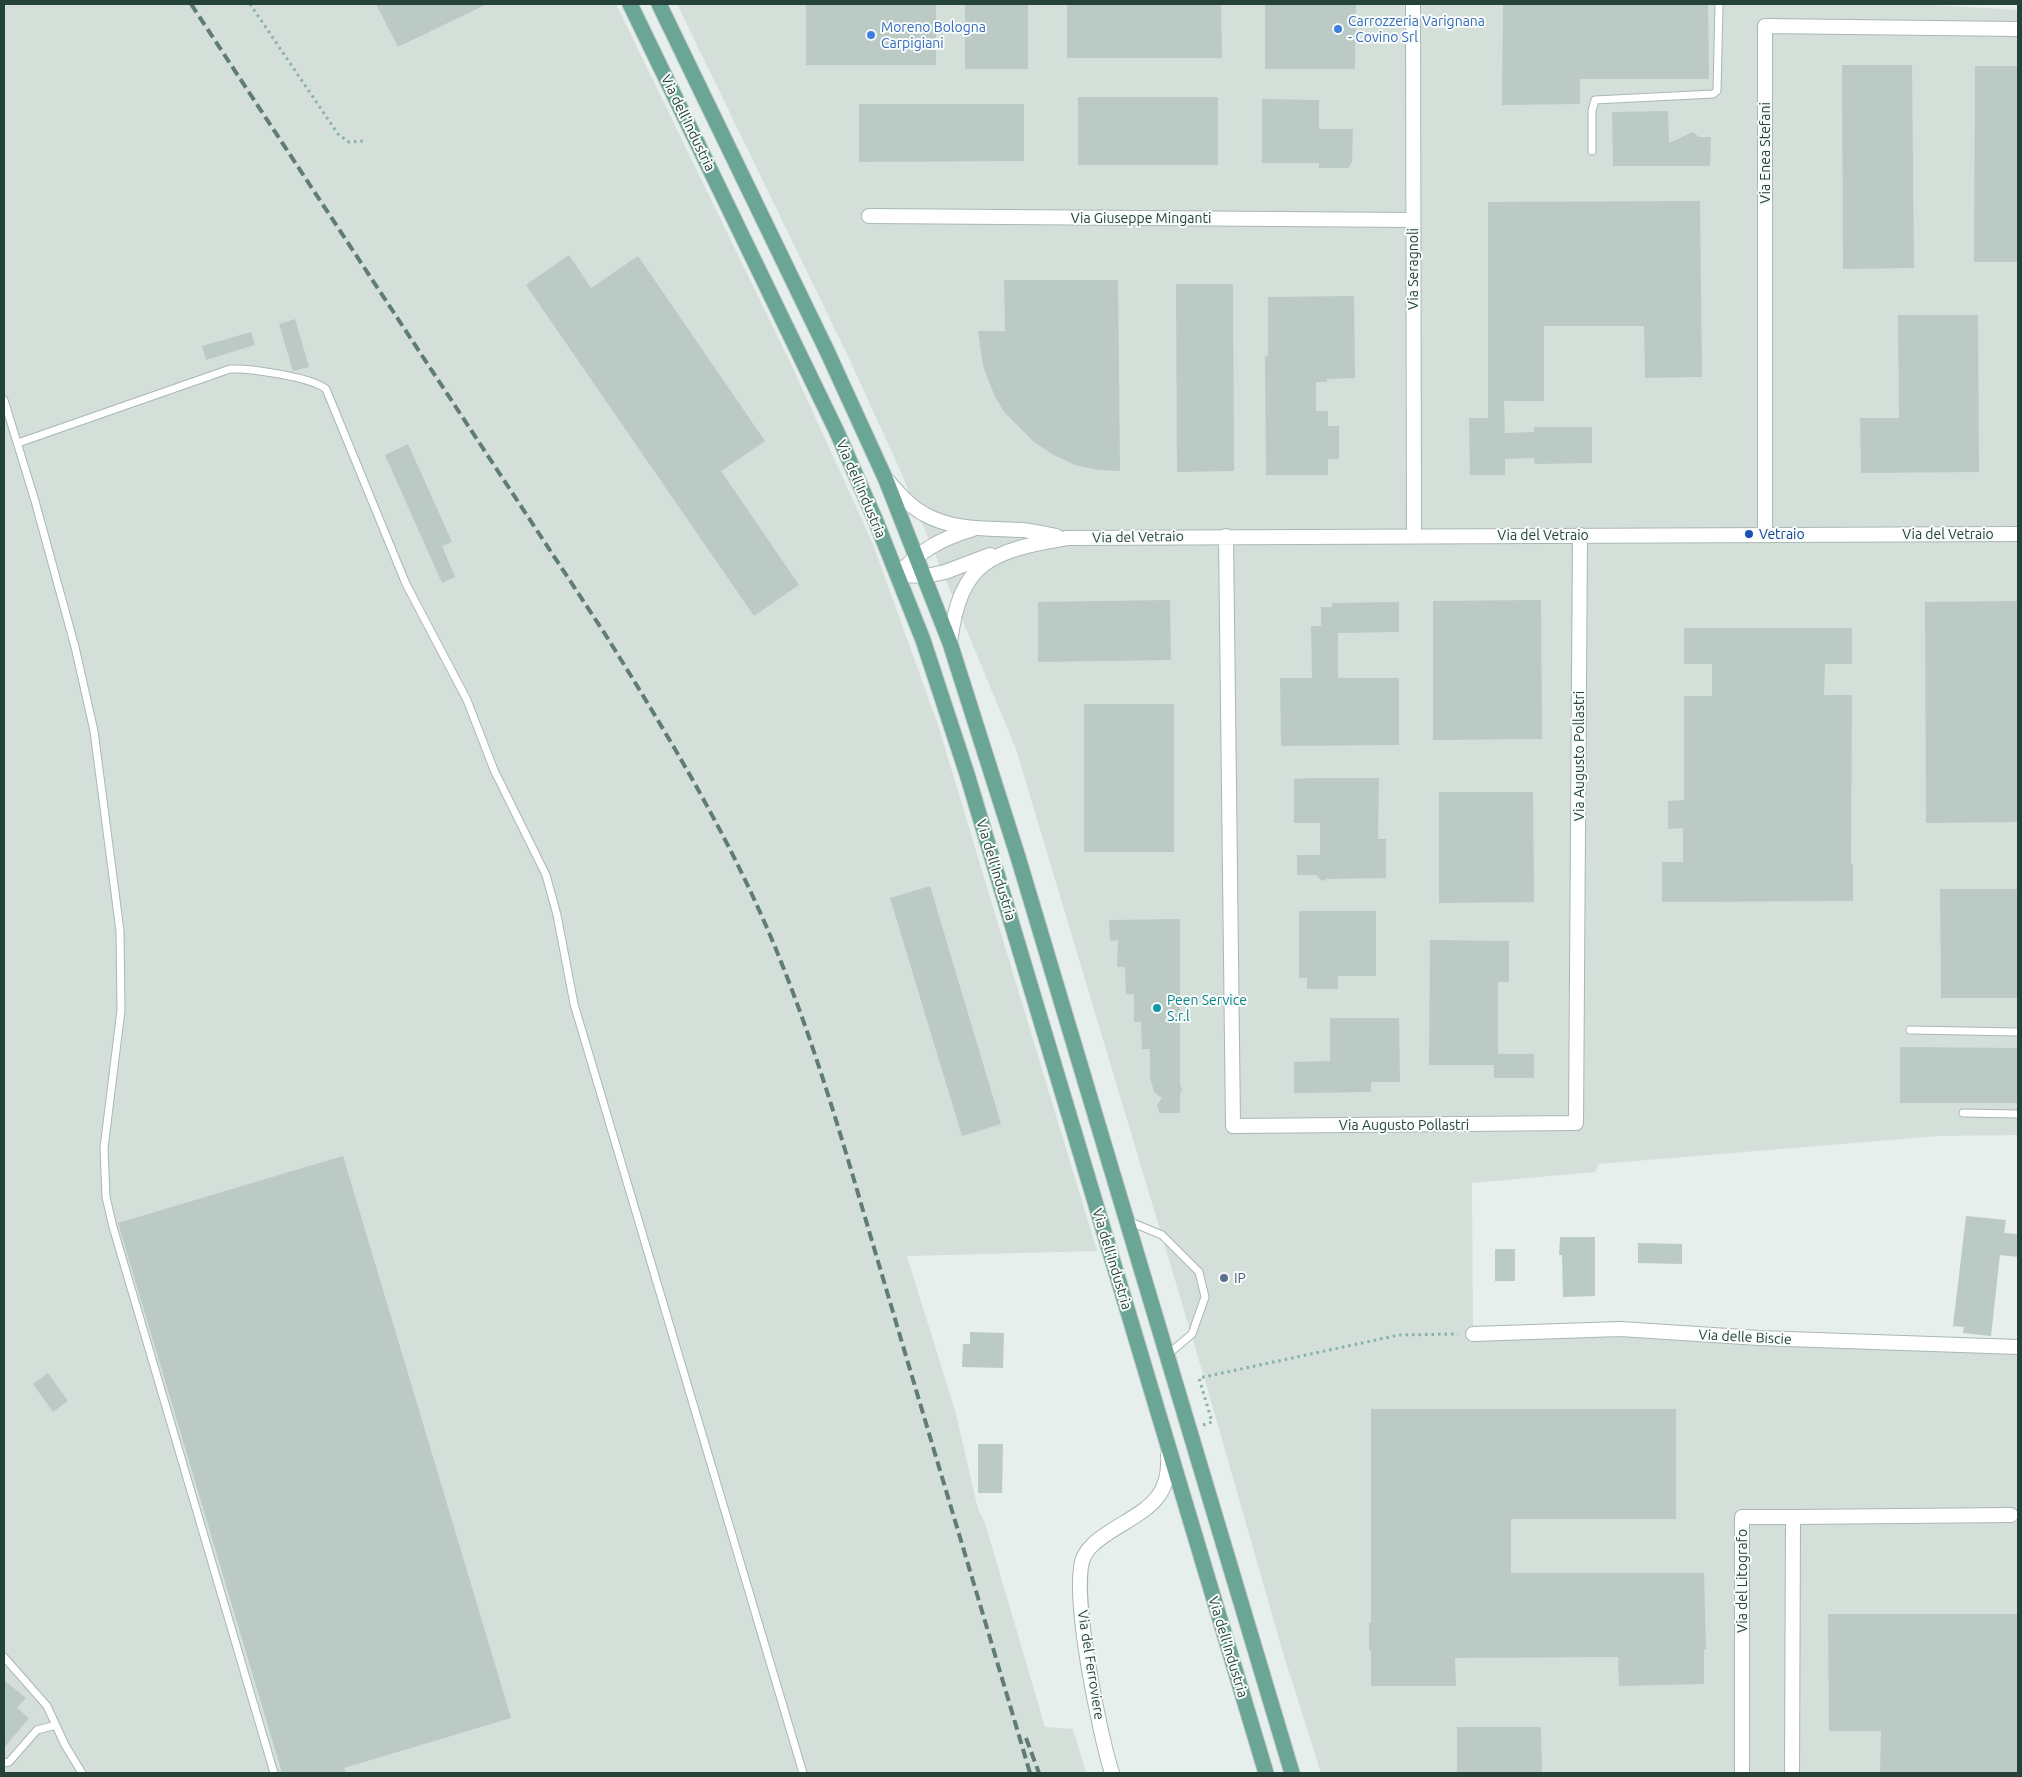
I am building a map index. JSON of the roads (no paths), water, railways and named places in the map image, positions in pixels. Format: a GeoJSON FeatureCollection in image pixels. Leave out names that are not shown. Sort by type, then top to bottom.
{"type":"FeatureCollection","features":[{"type":"Feature","properties":{"kind":"main road","name":"Via dell'Industria"},"geometry":{"type":"LineString","coordinates":[[630,4],[836,430],[923,640],[967,774],[1266,1773]]}},
{"type":"Feature","properties":{"kind":"main road","name":"Via dell'Industria"},"geometry":{"type":"LineString","coordinates":[[659,4],[827,350],[886,480],[926,576],[950,643],[981,735],[1292,1773]]}},
{"type":"Feature","properties":{"kind":"street","name":"Via Seragnoli"},"geometry":{"type":"LineString","coordinates":[[1413,4],[1414,535]]}},
{"type":"Feature","properties":{"kind":"street","name":"Via Enea Stefani"},"geometry":{"type":"LineString","coordinates":[[1765,535],[1765,26],[2018,29]]}},
{"type":"Feature","properties":{"kind":"street","name":"Via Giuseppe Minganti"},"geometry":{"type":"LineString","coordinates":[[869,216],[1413,220]]}},
{"type":"Feature","properties":{"kind":"street","name":"Via del Vetraio"},"geometry":{"type":"LineString","coordinates":[[886,480],[923,514],[946,523],[974,528],[1024,530],[1067,538]]}},
{"type":"Feature","properties":{"kind":"street","name":"Via del Vetraio"},"geometry":{"type":"LineString","coordinates":[[897,575],[917,555],[946,537],[974,528]]}},
{"type":"Feature","properties":{"kind":"street","name":"Via del Vetraio"},"geometry":{"type":"LineString","coordinates":[[897,575],[926,576],[945,572],[1005,551],[1067,538],[1414,535],[2018,534]]}},
{"type":"Feature","properties":{"kind":"street","name":"Via Augusto Pollastri"},"geometry":{"type":"LineString","coordinates":[[1226,536],[1233,1126],[1243,1126],[1576,1124],[1580,535]]}},
{"type":"Feature","properties":{"kind":"street","name":"Via del Vetraio"},"geometry":{"type":"LineString","coordinates":[[950,643],[953,619],[959,597],[972,576],[986,563],[1005,551]]}},
{"type":"Feature","properties":{"kind":"street","name":"Via delle Biscie"},"geometry":{"type":"LineString","coordinates":[[1473,1334],[1620,1328],[1759,1338],[2018,1347]]}},
{"type":"Feature","properties":{"kind":"street","name":"Via del Ferroviere"},"geometry":{"type":"LineString","coordinates":[[1112,1773],[1087,1655],[1080,1569],[1093,1543],[1156,1500],[1166,1484],[1168,1476],[1167,1446]]}},
{"type":"Feature","properties":{"kind":"street"},"geometry":{"type":"LineString","coordinates":[[1792,1773],[1792,1517],[2011,1515]]}},
{"type":"Feature","properties":{"kind":"street","name":"Via del Litografo"},"geometry":{"type":"LineString","coordinates":[[1742,1773],[1742,1517],[1792,1517]]}},
{"type":"Feature","properties":{"kind":"lane"},"geometry":{"type":"LineString","coordinates":[[1592,151],[1592,111],[1595,100],[1713,94],[1717,91],[1719,4]]}},
{"type":"Feature","properties":{"kind":"lane"},"geometry":{"type":"LineString","coordinates":[[18,443],[230,369],[253,369],[303,379],[320,384],[326,389],[406,584],[467,700],[494,770],[546,875],[557,915],[574,1004],[803,1773]]}},
{"type":"Feature","properties":{"kind":"lane"},"geometry":{"type":"LineString","coordinates":[[4,400],[76,647],[94,731],[120,931],[122,1010],[104,1148],[106,1197],[113,1227],[274,1773]]}},
{"type":"Feature","properties":{"kind":"lane"},"geometry":{"type":"LineString","coordinates":[[1910,1030],[2018,1032]]}},
{"type":"Feature","properties":{"kind":"lane"},"geometry":{"type":"LineString","coordinates":[[1963,1113],[2018,1114]]}},
{"type":"Feature","properties":{"kind":"lane"},"geometry":{"type":"LineString","coordinates":[[1127,1221],[1162,1235],[1199,1272],[1205,1297],[1192,1334],[1167,1356]]}},
{"type":"Feature","properties":{"kind":"lane"},"geometry":{"type":"LineString","coordinates":[[4,1657],[47,1706],[82,1773]]}},
{"type":"Feature","properties":{"kind":"lane"},"geometry":{"type":"LineString","coordinates":[[4,1763],[9,1762],[38,1730],[56,1726]]}},
{"type":"Feature","properties":{"kind":"railway"},"geometry":{"type":"LineString","coordinates":[[191,4],[605,634],[694,782],[734,857],[770,935],[787,978],[832,1108],[1030,1773]]}},
{"type":"Feature","properties":{"kind":"railway"},"geometry":{"type":"LineString","coordinates":[[1026,1738],[1039,1773]]}},
{"type":"Feature","properties":{"kind":"place","name":"Carrozzeria Varignana - Covino Srl"},"geometry":{"type":"Point","coordinates":[1338,29]}},
{"type":"Feature","properties":{"kind":"place","name":"Moreno Bologna Carpigiani"},"geometry":{"type":"Point","coordinates":[871,35]}},
{"type":"Feature","properties":{"kind":"place","name":"Vetraio"},"geometry":{"type":"Point","coordinates":[1749,534]}},
{"type":"Feature","properties":{"kind":"place","name":"Peen Service S.r.l"},"geometry":{"type":"Point","coordinates":[1157,1008]}},
{"type":"Feature","properties":{"kind":"place","name":"IP"},"geometry":{"type":"Point","coordinates":[1224,1278]}}]}
